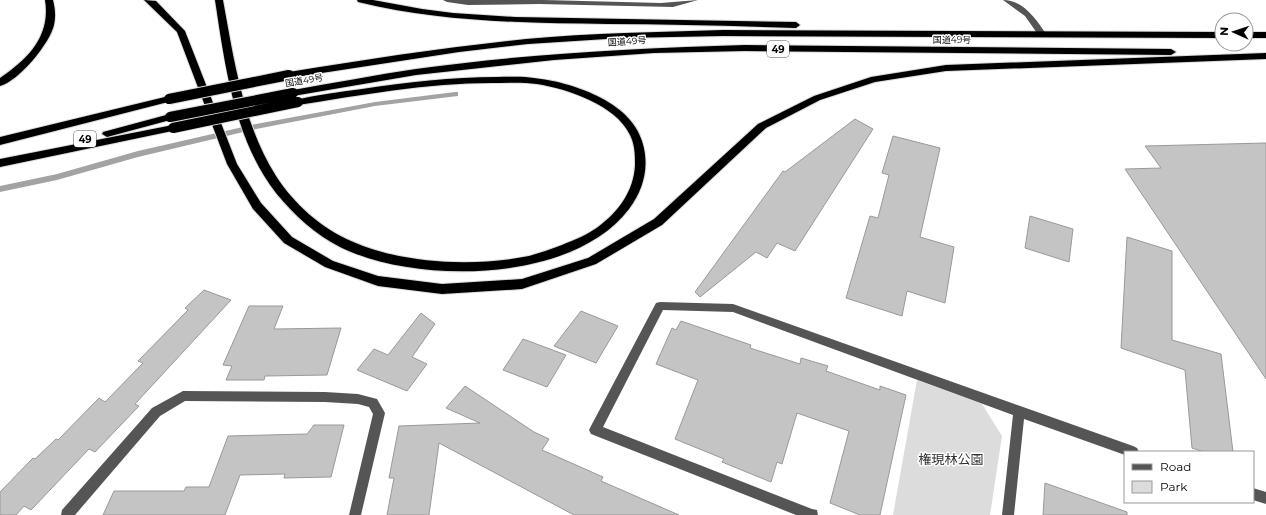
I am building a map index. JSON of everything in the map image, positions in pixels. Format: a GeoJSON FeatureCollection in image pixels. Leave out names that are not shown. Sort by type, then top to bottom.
{"type":"FeatureCollection","features":[{"type":"Feature","properties":{"kind":"highway"},"geometry":{"type":"LineString","coordinates":[[0,83],[33,55],[49,29],[52,8],[49,0]]}},
{"type":"Feature","properties":{"kind":"highway"},"geometry":{"type":"LineString","coordinates":[[148,0],[153,3],[181,31],[232,164],[257,206],[288,240],[329,264],[378,281],[442,289],[522,284],[592,261],[658,222],[762,126],[817,98],[874,79],[946,68],[1266,55]]}},
{"type":"Feature","properties":{"kind":"highway"},"geometry":{"type":"LineString","coordinates":[[0,162],[172,123],[295,97],[454,80],[485,79],[540,81],[567,88],[597,99],[616,112],[631,127],[639,143],[642,164],[637,186],[622,210],[600,231],[573,245],[529,261],[486,266],[435,266],[353,248],[318,228],[274,182],[263,162],[246,127],[231,68],[219,0]]}},
{"type":"Feature","properties":{"kind":"highway"},"geometry":{"type":"LineString","coordinates":[[361,0],[391,8],[449,16],[508,20],[710,22],[1042,34]]}},
{"type":"Feature","properties":{"kind":"highway","name":"国道49号"},"geometry":{"type":"LineString","coordinates":[[0,141],[169,99],[288,75],[368,62],[561,39],[650,34],[723,33],[1214,35]]}},
{"type":"Feature","properties":{"kind":"highway"},"geometry":{"type":"LineString","coordinates":[[1254,35],[1266,35]]}},
{"type":"Feature","properties":{"kind":"highway","name":"国道49号"},"geometry":{"type":"LineString","coordinates":[[295,97],[424,71],[554,57],[654,50],[745,48],[1088,50],[1266,55]]}},
{"type":"Feature","properties":{"kind":"street"},"geometry":{"type":"LineString","coordinates":[[447,0],[468,3],[539,1],[661,5],[694,0]]}},
{"type":"Feature","properties":{"kind":"street"},"geometry":{"type":"LineString","coordinates":[[1007,0],[1018,6],[1032,18],[1042,34]]}},
{"type":"Feature","properties":{"kind":"street"},"geometry":{"type":"LineString","coordinates":[[812,515],[595,430],[660,306],[734,308],[1130,451]]}},
{"type":"Feature","properties":{"kind":"street"},"geometry":{"type":"LineString","coordinates":[[67,515],[156,412],[183,396],[325,397],[358,399],[373,403],[380,413],[355,515]]}},
{"type":"Feature","properties":{"kind":"street"},"geometry":{"type":"LineString","coordinates":[[1008,515],[1019,412]]}},
{"type":"Feature","properties":{"kind":"street"},"geometry":{"type":"LineString","coordinates":[[1254,494],[1266,498]]}},
{"type":"Feature","properties":{"kind":"green space","name":"権現林公園"},"geometry":{"type":"Polygon","coordinates":[[[917,380],[982,404],[1002,436],[990,515],[893,515],[917,380]]]}},
{"type":"Feature","properties":{"kind":"building"},"geometry":{"type":"Polygon","coordinates":[[[855,119],[873,129],[795,251],[777,243],[767,258],[756,252],[700,297],[695,292],[783,171],[785,172],[855,119]]]}},
{"type":"Feature","properties":{"kind":"building"},"geometry":{"type":"Polygon","coordinates":[[[893,136],[940,148],[920,237],[954,247],[945,303],[907,291],[902,316],[846,298],[870,216],[878,218],[889,175],[882,173],[893,136]]]}},
{"type":"Feature","properties":{"kind":"building"},"geometry":{"type":"Polygon","coordinates":[[[1266,143],[1266,379],[1125,169],[1161,168],[1145,146],[1266,143]]]}},
{"type":"Feature","properties":{"kind":"building"},"geometry":{"type":"Polygon","coordinates":[[[1030,216],[1073,229],[1069,262],[1025,248],[1030,216]]]}},
{"type":"Feature","properties":{"kind":"building"},"geometry":{"type":"Polygon","coordinates":[[[1127,237],[1172,251],[1172,340],[1221,354],[1233,451],[1201,451],[1192,448],[1185,370],[1121,348],[1127,237]]]}},
{"type":"Feature","properties":{"kind":"building"},"geometry":{"type":"Polygon","coordinates":[[[204,290],[231,300],[135,404],[139,406],[95,452],[89,449],[31,510],[24,506],[16,515],[0,515],[0,492],[33,458],[35,459],[56,439],[58,440],[99,398],[105,402],[143,363],[138,361],[188,310],[185,308],[204,290]]]}},
{"type":"Feature","properties":{"kind":"building"},"geometry":{"type":"Polygon","coordinates":[[[249,306],[283,306],[274,329],[341,328],[327,375],[265,376],[264,380],[226,380],[232,366],[223,365],[249,306]]]}},
{"type":"Feature","properties":{"kind":"building"},"geometry":{"type":"Polygon","coordinates":[[[581,311],[618,326],[596,363],[554,346],[581,311]]]}},
{"type":"Feature","properties":{"kind":"building"},"geometry":{"type":"Polygon","coordinates":[[[421,313],[435,324],[412,357],[427,364],[407,391],[357,370],[374,349],[388,355],[421,313]]]}},
{"type":"Feature","properties":{"kind":"building"},"geometry":{"type":"Polygon","coordinates":[[[681,321],[751,345],[750,348],[800,364],[801,358],[828,366],[826,371],[880,390],[880,386],[906,395],[880,515],[860,515],[830,503],[849,431],[797,413],[782,464],[777,462],[771,482],[722,462],[724,459],[675,439],[698,380],[656,364],[672,328],[676,330],[681,321]]]}},
{"type":"Feature","properties":{"kind":"building"},"geometry":{"type":"Polygon","coordinates":[[[523,339],[566,355],[547,387],[503,370],[523,339]]]}},
{"type":"Feature","properties":{"kind":"building"},"geometry":{"type":"Polygon","coordinates":[[[465,386],[534,432],[549,439],[542,450],[603,477],[601,481],[679,515],[574,515],[439,443],[429,515],[387,515],[394,478],[389,478],[399,426],[480,423],[446,408],[465,386]]]}},
{"type":"Feature","properties":{"kind":"building"},"geometry":{"type":"Polygon","coordinates":[[[314,425],[344,425],[331,477],[284,478],[285,474],[240,475],[225,515],[103,515],[114,491],[184,491],[186,487],[209,487],[228,436],[307,434],[314,425]]]}},
{"type":"Feature","properties":{"kind":"building"},"geometry":{"type":"Polygon","coordinates":[[[1045,483],[1127,512],[1127,515],[1043,515],[1045,483]]]}},
{"type":"Feature","properties":{"kind":"waterway"},"geometry":{"type":"LineString","coordinates":[[0,189],[57,177],[138,154],[256,126],[375,104],[455,94]]}}]}
